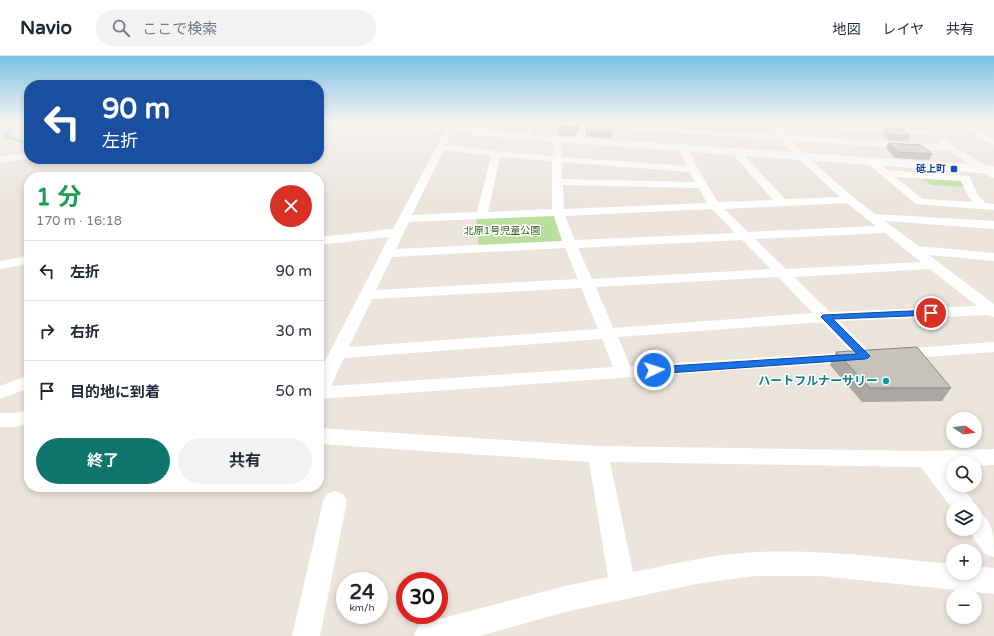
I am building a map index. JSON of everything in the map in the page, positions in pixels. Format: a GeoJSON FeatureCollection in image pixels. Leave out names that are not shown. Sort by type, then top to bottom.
{"type":"FeatureCollection","features":[{"type":"Feature","properties":{"kind":"street"},"geometry":{"type":"LineString","coordinates":[[324,381],[440,149]]}},
{"type":"Feature","properties":{"kind":"street"},"geometry":{"type":"LineString","coordinates":[[457,149],[496,154],[694,169]]}},
{"type":"Feature","properties":{"kind":"street"},"geometry":{"type":"LineString","coordinates":[[557,149],[558,212],[624,372]]}},
{"type":"Feature","properties":{"kind":"street"},"geometry":{"type":"LineString","coordinates":[[684,149],[715,206],[865,356]]}},
{"type":"Feature","properties":{"kind":"street"},"geometry":{"type":"LineString","coordinates":[[710,149],[992,171]]}},
{"type":"Feature","properties":{"kind":"street"},"geometry":{"type":"LineString","coordinates":[[794,149],[850,200],[993,311]]}},
{"type":"Feature","properties":{"kind":"street"},"geometry":{"type":"LineString","coordinates":[[954,149],[992,171]]}},
{"type":"Feature","properties":{"kind":"street"},"geometry":{"type":"LineString","coordinates":[[735,151],[782,203]]}},
{"type":"Feature","properties":{"kind":"street"},"geometry":{"type":"LineString","coordinates":[[482,215],[496,154]]}},
{"type":"Feature","properties":{"kind":"street"},"geometry":{"type":"LineString","coordinates":[[0,160],[24,156]]}},
{"type":"Feature","properties":{"kind":"street"},"geometry":{"type":"LineString","coordinates":[[870,161],[920,202],[994,207]]}},
{"type":"Feature","properties":{"kind":"street"},"geometry":{"type":"LineString","coordinates":[[884,173],[994,181]]}},
{"type":"Feature","properties":{"kind":"street"},"geometry":{"type":"LineString","coordinates":[[965,178],[972,196],[982,206]]}},
{"type":"Feature","properties":{"kind":"street"},"geometry":{"type":"LineString","coordinates":[[557,182],[703,185]]}},
{"type":"Feature","properties":{"kind":"street"},"geometry":{"type":"LineString","coordinates":[[404,219],[850,200]]}},
{"type":"Feature","properties":{"kind":"street"},"geometry":{"type":"LineString","coordinates":[[872,217],[994,225]]}},
{"type":"Feature","properties":{"kind":"street"},"geometry":{"type":"LineString","coordinates":[[387,253],[888,229]]}},
{"type":"Feature","properties":{"kind":"street"},"geometry":{"type":"LineString","coordinates":[[324,241],[398,232]]}},
{"type":"Feature","properties":{"kind":"street"},"geometry":{"type":"LineString","coordinates":[[324,248],[336,240]]}},
{"type":"Feature","properties":{"kind":"street"},"geometry":{"type":"LineString","coordinates":[[915,250],[994,257]]}},
{"type":"Feature","properties":{"kind":"street"},"geometry":{"type":"LineString","coordinates":[[0,265],[24,261]]}},
{"type":"Feature","properties":{"kind":"street"},"geometry":{"type":"LineString","coordinates":[[366,295],[933,265]]}},
{"type":"Feature","properties":{"kind":"street"},"geometry":{"type":"LineString","coordinates":[[337,353],[826,317],[993,311]]}},
{"type":"Feature","properties":{"kind":"street"},"geometry":{"type":"LineString","coordinates":[[324,392],[994,347]]}},
{"type":"Feature","properties":{"kind":"street"},"geometry":{"type":"LineString","coordinates":[[0,393],[24,383]]}},
{"type":"Feature","properties":{"kind":"street"},"geometry":{"type":"LineString","coordinates":[[324,436],[598,454],[927,459],[994,456]]}},
{"type":"Feature","properties":{"kind":"street"},"geometry":{"type":"LineString","coordinates":[[598,454],[623,587]]}},
{"type":"Feature","properties":{"kind":"street"},"geometry":{"type":"LineString","coordinates":[[927,459],[959,500]]}},
{"type":"Feature","properties":{"kind":"street"},"geometry":{"type":"LineString","coordinates":[[306,636],[335,502]]}},
{"type":"Feature","properties":{"kind":"street"},"geometry":{"type":"LineString","coordinates":[[982,531],[994,546]]}},
{"type":"Feature","properties":{"kind":"street"},"geometry":{"type":"LineString","coordinates":[[428,636],[565,599],[696,572],[755,564],[821,564],[994,581]]}},
{"type":"Feature","properties":{"kind":"green space"},"geometry":{"type":"Polygon","coordinates":[[[918,175],[965,180],[969,187],[931,185],[918,175]]]}},
{"type":"Feature","properties":{"kind":"green space","name":"北原1号児童公園"},"geometry":{"type":"Polygon","coordinates":[[[558,212],[570,244],[479,249],[476,215],[558,212]]]}},
{"type":"Feature","properties":{"kind":"building"},"geometry":{"type":"Polygon","coordinates":[[[895,149],[926,149],[932,154],[898,152],[895,149]]]}},
{"type":"Feature","properties":{"kind":"building"},"geometry":{"type":"Polygon","coordinates":[[[917,347],[951,388],[870,388],[836,352],[917,347]]]}},
{"type":"Feature","properties":{"kind":"place","name":"砥上町"},"geometry":{"type":"Point","coordinates":[954,169]}},
{"type":"Feature","properties":{"kind":"place","name":"ハートフルナーサリー"},"geometry":{"type":"Point","coordinates":[886,381]}},
{"type":"Feature","properties":{"kind":"route"},"geometry":{"type":"LineString","coordinates":[[654,370],[865,356],[826,317],[931,313]]}}]}
